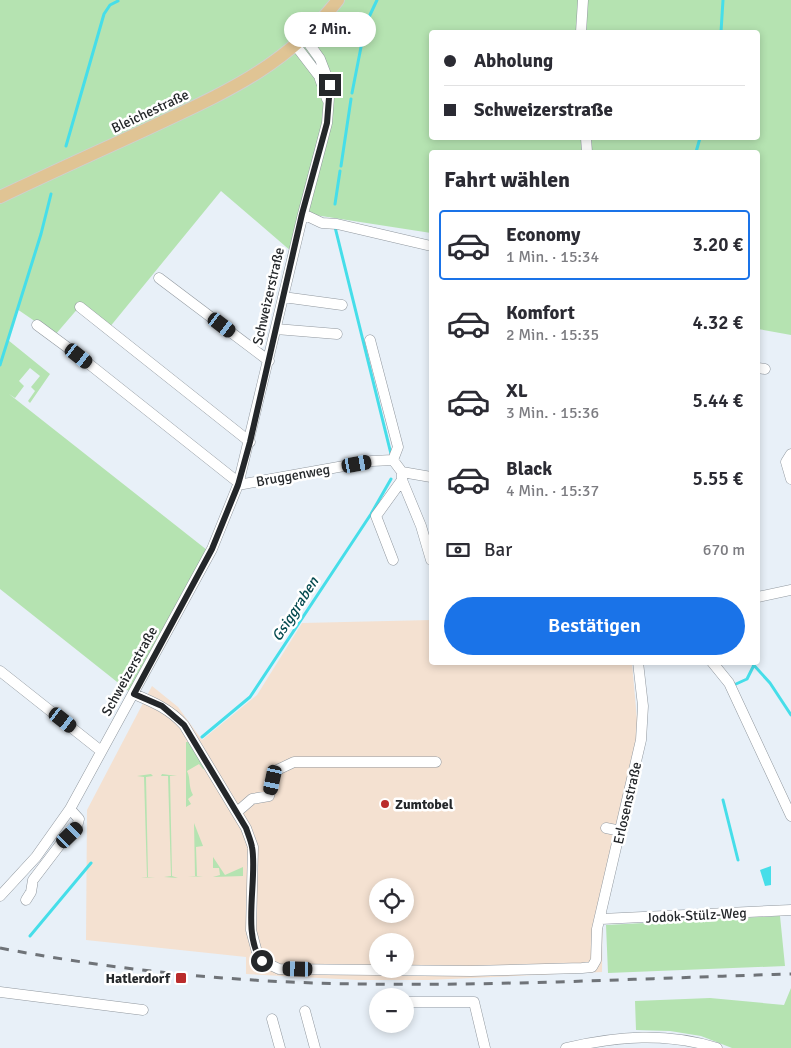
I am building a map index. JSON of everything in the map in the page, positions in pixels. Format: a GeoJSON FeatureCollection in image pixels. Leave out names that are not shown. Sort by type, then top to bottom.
{"type":"FeatureCollection","features":[{"type":"Feature","properties":{"kind":"main road"},"geometry":{"type":"LineString","coordinates":[[300,42],[338,0]]}},
{"type":"Feature","properties":{"kind":"main road","name":"Bleichestraße"},"geometry":{"type":"LineString","coordinates":[[0,197],[211,99],[273,64],[300,42]]}},
{"type":"Feature","properties":{"kind":"street"},"geometry":{"type":"LineString","coordinates":[[581,30],[583,0]]}},
{"type":"Feature","properties":{"kind":"street","name":"Schweizerstraße"},"geometry":{"type":"LineString","coordinates":[[0,896],[36,857],[70,809],[212,549],[238,484],[250,442],[302,214],[327,123],[329,108],[319,76],[300,42]]}},
{"type":"Feature","properties":{"kind":"street"},"geometry":{"type":"LineString","coordinates":[[302,214],[322,223],[346,226],[429,246]]}},
{"type":"Feature","properties":{"kind":"street"},"geometry":{"type":"LineString","coordinates":[[159,278],[269,361]]}},
{"type":"Feature","properties":{"kind":"street"},"geometry":{"type":"LineString","coordinates":[[283,297],[342,305]]}},
{"type":"Feature","properties":{"kind":"street"},"geometry":{"type":"LineString","coordinates":[[80,308],[250,442]]}},
{"type":"Feature","properties":{"kind":"street"},"geometry":{"type":"LineString","coordinates":[[37,325],[79,356],[238,484]]}},
{"type":"Feature","properties":{"kind":"street"},"geometry":{"type":"LineString","coordinates":[[276,329],[337,334]]}},
{"type":"Feature","properties":{"kind":"street"},"geometry":{"type":"LineString","coordinates":[[370,340],[398,447],[393,460],[402,476],[429,553]]}},
{"type":"Feature","properties":{"kind":"street"},"geometry":{"type":"LineString","coordinates":[[791,454],[786,462],[791,480]]}},
{"type":"Feature","properties":{"kind":"street","name":"Bruggenweg"},"geometry":{"type":"LineString","coordinates":[[238,484],[372,461],[393,460]]}},
{"type":"Feature","properties":{"kind":"street"},"geometry":{"type":"LineString","coordinates":[[402,476],[429,477]]}},
{"type":"Feature","properties":{"kind":"street"},"geometry":{"type":"LineString","coordinates":[[394,560],[376,516],[402,476]]}},
{"type":"Feature","properties":{"kind":"street"},"geometry":{"type":"LineString","coordinates":[[760,597],[791,590]]}},
{"type":"Feature","properties":{"kind":"street","name":"Erlosenstraße"},"geometry":{"type":"LineString","coordinates":[[237,812],[246,828],[252,847],[252,930],[258,956],[262,961],[279,969],[471,971],[592,967],[596,960],[596,930],[601,919],[643,728],[643,706],[638,665]]}},
{"type":"Feature","properties":{"kind":"street"},"geometry":{"type":"LineString","coordinates":[[714,665],[729,683],[791,816]]}},
{"type":"Feature","properties":{"kind":"street"},"geometry":{"type":"LineString","coordinates":[[0,671],[101,751]]}},
{"type":"Feature","properties":{"kind":"street"},"geometry":{"type":"LineString","coordinates":[[134,694],[162,706],[184,725],[237,812],[252,799],[269,796],[275,771],[294,762],[436,762]]}},
{"type":"Feature","properties":{"kind":"street"},"geometry":{"type":"LineString","coordinates":[[26,900],[31,892],[33,880],[62,842],[77,827],[79,819],[70,809]]}},
{"type":"Feature","properties":{"kind":"street"},"geometry":{"type":"LineString","coordinates":[[606,828],[621,831]]}},
{"type":"Feature","properties":{"kind":"street","name":"Jodok-Stülz-Weg"},"geometry":{"type":"LineString","coordinates":[[601,919],[791,910]]}},
{"type":"Feature","properties":{"kind":"street"},"geometry":{"type":"LineString","coordinates":[[0,992],[143,1010]]}},
{"type":"Feature","properties":{"kind":"street"},"geometry":{"type":"LineString","coordinates":[[414,1002],[474,1002],[485,1048]]}},
{"type":"Feature","properties":{"kind":"street"},"geometry":{"type":"LineString","coordinates":[[305,1011],[315,1048]]}},
{"type":"Feature","properties":{"kind":"street"},"geometry":{"type":"LineString","coordinates":[[272,1019],[280,1048]]}},
{"type":"Feature","properties":{"kind":"street"},"geometry":{"type":"LineString","coordinates":[[566,1048],[601,1044],[628,1036],[661,1037],[690,1041],[718,1048]]}},
{"type":"Feature","properties":{"kind":"shaded area"},"geometry":{"type":"Polygon","coordinates":[[[429,620],[429,665],[632,665],[638,731],[603,889],[602,972],[429,980],[358,980],[246,974],[246,957],[86,940],[87,810],[152,686],[178,707],[202,740],[257,695],[302,623],[429,620]]]}},
{"type":"Feature","properties":{"kind":"green space"},"geometry":{"type":"Polygon","coordinates":[[[0,0],[791,0],[791,335],[760,329],[760,150],[429,150],[429,233],[302,213],[292,252],[221,191],[109,328],[80,306],[55,335],[17,309],[2,358],[8,340],[50,374],[30,403],[28,401],[35,391],[31,387],[40,376],[30,368],[19,381],[24,386],[15,398],[9,394],[207,550],[131,693],[0,589],[0,0]]]}},
{"type":"Feature","properties":{"kind":"green space"},"geometry":{"type":"Polygon","coordinates":[[[186,742],[189,742],[205,768],[203,769],[199,764],[187,771],[193,795],[188,799],[191,804],[186,807],[186,742]]]}},
{"type":"Feature","properties":{"kind":"green space"},"geometry":{"type":"Polygon","coordinates":[[[151,774],[153,776],[146,777],[148,877],[155,877],[141,878],[147,877],[144,777],[137,776],[151,774]]]}},
{"type":"Feature","properties":{"kind":"green space"},"geometry":{"type":"Polygon","coordinates":[[[162,774],[177,776],[170,776],[172,876],[178,878],[164,877],[171,876],[168,776],[161,776],[162,774]]]}},
{"type":"Feature","properties":{"kind":"green space"},"geometry":{"type":"Polygon","coordinates":[[[194,823],[203,846],[196,847],[197,876],[203,877],[188,876],[195,876],[194,823]]]}},
{"type":"Feature","properties":{"kind":"green space"},"geometry":{"type":"Polygon","coordinates":[[[213,857],[225,875],[243,867],[243,876],[213,877],[220,875],[219,868],[213,868],[213,857]]]}},
{"type":"Feature","properties":{"kind":"green space"},"geometry":{"type":"Polygon","coordinates":[[[780,916],[785,966],[608,973],[606,925],[780,916]]]}},
{"type":"Feature","properties":{"kind":"green space"},"geometry":{"type":"Polygon","coordinates":[[[791,988],[791,1048],[732,1048],[701,1036],[670,1031],[636,1030],[635,1001],[710,998],[784,1005],[791,988]]]}},
{"type":"Feature","properties":{"kind":"water"},"geometry":{"type":"Polygon","coordinates":[[[771,866],[771,885],[765,886],[760,870],[771,866]]]}},
{"type":"Feature","properties":{"kind":"waterway","name":"Gsiggraben"},"geometry":{"type":"LineString","coordinates":[[369,17],[377,0]]}},
{"type":"Feature","properties":{"kind":"waterway"},"geometry":{"type":"LineString","coordinates":[[721,30],[723,0]]}},
{"type":"Feature","properties":{"kind":"waterway"},"geometry":{"type":"LineString","coordinates":[[66,146],[104,14],[110,5],[118,1]]}},
{"type":"Feature","properties":{"kind":"waterway","name":"Gsiggraben"},"geometry":{"type":"LineString","coordinates":[[363,37],[368,21]]}},
{"type":"Feature","properties":{"kind":"waterway","name":"Gsiggraben"},"geometry":{"type":"LineString","coordinates":[[352,93],[362,42]]}},
{"type":"Feature","properties":{"kind":"waterway","name":"Gsiggraben"},"geometry":{"type":"LineString","coordinates":[[341,166],[351,99]]}},
{"type":"Feature","properties":{"kind":"waterway"},"geometry":{"type":"LineString","coordinates":[[697,150],[699,140]]}},
{"type":"Feature","properties":{"kind":"waterway","name":"Gsiggraben"},"geometry":{"type":"LineString","coordinates":[[335,204],[340,171]]}},
{"type":"Feature","properties":{"kind":"waterway"},"geometry":{"type":"LineString","coordinates":[[0,365],[41,234],[51,194]]}},
{"type":"Feature","properties":{"kind":"waterway","name":"Gsiggraben"},"geometry":{"type":"LineString","coordinates":[[335,227],[391,454]]}},
{"type":"Feature","properties":{"kind":"waterway","name":"Gsiggraben"},"geometry":{"type":"LineString","coordinates":[[202,737],[250,697],[371,514],[391,479]]}},
{"type":"Feature","properties":{"kind":"waterway"},"geometry":{"type":"LineString","coordinates":[[754,665],[770,683],[791,715]]}},
{"type":"Feature","properties":{"kind":"waterway"},"geometry":{"type":"LineString","coordinates":[[736,684],[747,679],[754,665]]}},
{"type":"Feature","properties":{"kind":"waterway"},"geometry":{"type":"LineString","coordinates":[[723,800],[738,860]]}},
{"type":"Feature","properties":{"kind":"waterway","name":"Gsiggraben"},"geometry":{"type":"LineString","coordinates":[[30,936],[91,863]]}},
{"type":"Feature","properties":{"kind":"railway"},"geometry":{"type":"LineString","coordinates":[[0,948],[90,963],[181,974],[319,983],[472,984],[791,974]]}},
{"type":"Feature","properties":{"kind":"place","name":"Zumtobel"},"geometry":{"type":"Point","coordinates":[385,804]}},
{"type":"Feature","properties":{"kind":"place","name":"Hatlerdorf"},"geometry":{"type":"Point","coordinates":[181,978]}},
{"type":"Feature","properties":{"kind":"route"},"geometry":{"type":"LineString","coordinates":[[262,961],[258,956],[252,930],[252,847],[246,828],[184,725],[176,716],[162,706],[134,694],[212,549],[238,485],[250,442],[302,214],[327,123],[331,96],[330,85]]}}]}
